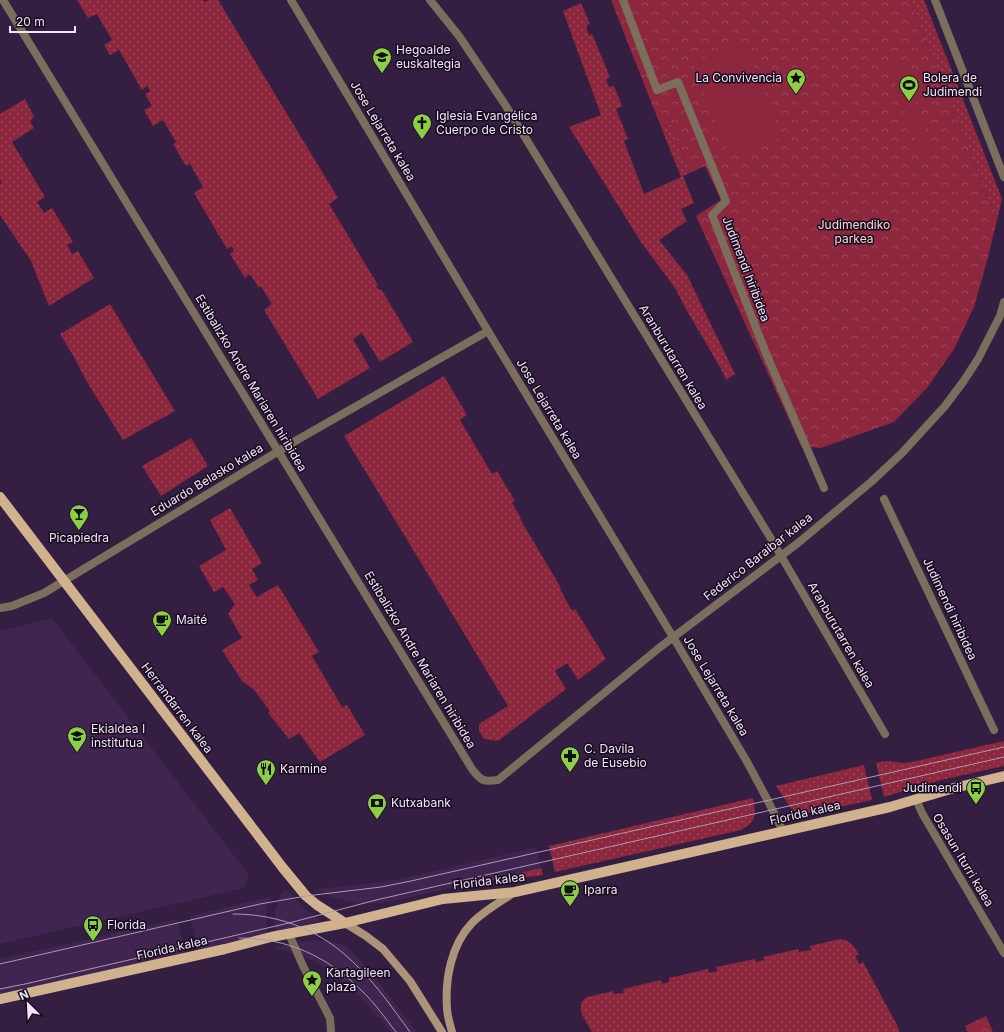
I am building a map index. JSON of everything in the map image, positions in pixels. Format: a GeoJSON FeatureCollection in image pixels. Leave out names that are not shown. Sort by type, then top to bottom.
{"type":"FeatureCollection","features":[{"type":"Feature","properties":{"kind":"main road","name":"Herrandarren kalea"},"geometry":{"type":"LineString","coordinates":[[0,497],[292,880],[306,896],[317,905],[345,923]]}},
{"type":"Feature","properties":{"kind":"main road","name":"Florida kalea"},"geometry":{"type":"LineString","coordinates":[[0,999],[289,934],[345,923],[443,899],[515,892],[890,807],[954,788],[1004,776]]}},
{"type":"Feature","properties":{"kind":"main road"},"geometry":{"type":"LineString","coordinates":[[452,1032],[447,1008],[447,990],[448,973],[456,947],[472,923],[485,912],[515,892]]}},
{"type":"Feature","properties":{"kind":"main road"},"geometry":{"type":"LineString","coordinates":[[345,923],[383,949],[410,981],[442,1032]]}},
{"type":"Feature","properties":{"kind":"street","name":"Estibalizko Andre Mariaren hiribidea"},"geometry":{"type":"LineString","coordinates":[[3,0],[479,778]]}},
{"type":"Feature","properties":{"kind":"street","name":"Jose Lejarreta kalea"},"geometry":{"type":"LineString","coordinates":[[292,0],[488,331],[746,760],[783,831]]}},
{"type":"Feature","properties":{"kind":"street","name":"Aranburutarren kalea"},"geometry":{"type":"LineString","coordinates":[[430,0],[459,36],[504,103],[781,556],[885,734]]}},
{"type":"Feature","properties":{"kind":"street","name":"Judimendi hiribidea"},"geometry":{"type":"LineString","coordinates":[[623,0],[657,90],[678,82],[726,201],[712,215],[765,351],[824,488]]}},
{"type":"Feature","properties":{"kind":"street"},"geometry":{"type":"LineString","coordinates":[[936,0],[1004,177]]}},
{"type":"Feature","properties":{"kind":"street","name":"Federico Baraibar kalea"},"geometry":{"type":"LineString","coordinates":[[479,778],[488,781],[498,780],[673,637],[781,556],[832,515],[892,463],[945,406],[963,382],[978,359],[1000,316],[1004,302]]}},
{"type":"Feature","properties":{"kind":"street","name":"Eduardo Belasko kalea"},"geometry":{"type":"LineString","coordinates":[[0,608],[12,606],[44,593],[279,450],[488,331]]}},
{"type":"Feature","properties":{"kind":"street","name":"Judimendi hiribidea"},"geometry":{"type":"LineString","coordinates":[[884,499],[994,730]]}},
{"type":"Feature","properties":{"kind":"street","name":"Osasun Iturri kalea"},"geometry":{"type":"LineString","coordinates":[[916,799],[922,813],[1004,953]]}},
{"type":"Feature","properties":{"kind":"street"},"geometry":{"type":"LineString","coordinates":[[289,934],[303,966],[330,1018],[331,1032]]}},
{"type":"Feature","properties":{"kind":"shaded area","name":"Ekialdea I institutua"},"geometry":{"type":"Polygon","coordinates":[[[52,618],[249,875],[244,888],[0,944],[0,631],[52,618]]]}},
{"type":"Feature","properties":{"kind":"shaded area"},"geometry":{"type":"Polygon","coordinates":[[[536,847],[541,868],[393,901],[372,904],[356,903],[331,897],[316,889],[395,880],[536,847]]]}},
{"type":"Feature","properties":{"kind":"shaded area"},"geometry":{"type":"Polygon","coordinates":[[[286,889],[303,907],[321,921],[275,932],[275,911],[282,893],[286,889]]]}},
{"type":"Feature","properties":{"kind":"shaded area"},"geometry":{"type":"Polygon","coordinates":[[[272,896],[267,907],[266,914],[267,934],[198,950],[190,916],[272,896]]]}},
{"type":"Feature","properties":{"kind":"shaded area"},"geometry":{"type":"Polygon","coordinates":[[[177,919],[185,952],[0,995],[0,959],[177,919]]]}},
{"type":"Feature","properties":{"kind":"shaded area"},"geometry":{"type":"Polygon","coordinates":[[[312,940],[331,941],[349,947],[349,949],[374,976],[417,1032],[391,1032],[362,999],[343,981],[314,961],[294,953],[274,948],[312,940]]]}},
{"type":"Feature","properties":{"kind":"green space"},"geometry":{"type":"Polygon","coordinates":[[[77,0],[203,0],[205,2],[209,0],[218,0],[338,198],[329,204],[378,285],[376,286],[379,290],[381,289],[413,342],[380,362],[362,333],[353,339],[370,368],[318,399],[264,310],[272,304],[261,286],[259,288],[250,274],[245,278],[230,254],[234,251],[232,246],[227,249],[194,193],[203,187],[190,164],[186,166],[173,144],[176,142],[163,120],[153,126],[144,110],[152,106],[145,94],[150,91],[147,86],[142,90],[119,50],[110,55],[104,45],[112,40],[97,14],[88,18],[77,0]]]}},
{"type":"Feature","properties":{"kind":"green space","name":"Judimendiko parkea"},"geometry":{"type":"Polygon","coordinates":[[[611,0],[910,0],[997,220],[974,307],[954,349],[927,388],[894,422],[821,448],[801,446],[696,216],[721,200],[705,166],[690,173],[670,123],[661,127],[611,0]]]}},
{"type":"Feature","properties":{"kind":"green space"},"geometry":{"type":"Polygon","coordinates":[[[910,0],[924,0],[1002,199],[997,220],[910,0]]]}},
{"type":"Feature","properties":{"kind":"green space"},"geometry":{"type":"Polygon","coordinates":[[[581,3],[590,24],[586,26],[589,35],[592,34],[610,77],[606,79],[609,87],[614,86],[622,106],[616,109],[628,139],[624,141],[644,194],[681,177],[661,127],[670,123],[690,173],[683,176],[694,203],[681,209],[687,221],[659,240],[687,275],[735,374],[726,380],[675,288],[641,242],[569,127],[601,115],[563,11],[581,3]]]}},
{"type":"Feature","properties":{"kind":"green space"},"geometry":{"type":"Polygon","coordinates":[[[745,43],[781,137],[730,157],[693,62],[745,43]]]}},
{"type":"Feature","properties":{"kind":"green space","name":"Bolera de Judimendi"},"geometry":{"type":"Polygon","coordinates":[[[900,60],[934,151],[919,155],[916,140],[888,65],[900,60]]]}},
{"type":"Feature","properties":{"kind":"green space"},"geometry":{"type":"Polygon","coordinates":[[[25,99],[34,117],[30,121],[34,128],[12,142],[45,197],[37,202],[44,213],[52,208],[73,242],[67,245],[72,254],[78,251],[94,278],[49,306],[31,261],[0,215],[0,184],[2,183],[0,180],[0,114],[25,99]]]}},
{"type":"Feature","properties":{"kind":"green space"},"geometry":{"type":"Polygon","coordinates":[[[110,304],[175,411],[123,440],[87,382],[60,334],[110,304]]]}},
{"type":"Feature","properties":{"kind":"green space"},"geometry":{"type":"Polygon","coordinates":[[[444,376],[467,415],[460,420],[492,474],[497,471],[515,501],[512,503],[521,518],[520,519],[561,588],[560,589],[572,611],[575,609],[606,659],[578,680],[567,663],[555,671],[566,689],[498,741],[484,739],[479,731],[479,724],[508,706],[344,436],[444,376]]]}},
{"type":"Feature","properties":{"kind":"green space"},"geometry":{"type":"Polygon","coordinates":[[[191,438],[208,466],[161,496],[142,466],[191,438]]]}},
{"type":"Feature","properties":{"kind":"green space"},"geometry":{"type":"Polygon","coordinates":[[[230,508],[262,563],[252,569],[258,580],[249,585],[257,597],[278,585],[319,652],[312,656],[342,707],[347,705],[365,735],[320,762],[299,733],[289,739],[268,713],[270,711],[254,690],[242,681],[222,650],[242,638],[228,614],[235,604],[223,587],[214,592],[199,566],[226,550],[210,520],[230,508]]]}},
{"type":"Feature","properties":{"kind":"green space"},"geometry":{"type":"Polygon","coordinates":[[[1004,741],[1004,766],[941,780],[884,797],[876,763],[886,761],[904,763],[912,762],[1004,741]]]}},
{"type":"Feature","properties":{"kind":"green space"},"geometry":{"type":"Polygon","coordinates":[[[864,765],[872,800],[811,813],[801,813],[792,810],[776,786],[864,765]]]}},
{"type":"Feature","properties":{"kind":"green space"},"geometry":{"type":"Polygon","coordinates":[[[753,798],[755,813],[753,820],[741,830],[555,872],[549,846],[753,798]]]}},
{"type":"Feature","properties":{"kind":"green space"},"geometry":{"type":"Polygon","coordinates":[[[541,868],[543,875],[483,881],[541,868]]]}},
{"type":"Feature","properties":{"kind":"green space"},"geometry":{"type":"Polygon","coordinates":[[[840,939],[849,942],[859,955],[855,956],[859,964],[863,962],[897,1025],[899,1032],[592,1032],[582,1014],[581,1005],[587,997],[613,991],[614,994],[624,993],[623,989],[661,980],[662,984],[669,982],[669,978],[708,969],[709,973],[717,971],[716,967],[755,959],[756,962],[764,960],[763,957],[798,949],[799,952],[811,950],[810,946],[840,939]]]}},
{"type":"Feature","properties":{"kind":"green space"},"geometry":{"type":"Polygon","coordinates":[[[986,1016],[993,1032],[968,1032],[965,1026],[986,1016]]]}},
{"type":"Feature","properties":{"kind":"tram line"},"geometry":{"type":"LineString","coordinates":[[0,964],[260,904],[306,896],[381,887],[411,881],[1004,747]]}},
{"type":"Feature","properties":{"kind":"tram line"},"geometry":{"type":"LineString","coordinates":[[0,989],[289,923],[376,900],[1004,757]]}},
{"type":"Feature","properties":{"kind":"tram line"},"geometry":{"type":"LineString","coordinates":[[233,914],[269,917],[302,928],[332,944],[346,955],[366,975],[410,1032]]}},
{"type":"Feature","properties":{"kind":"tram line"},"geometry":{"type":"LineString","coordinates":[[239,938],[274,941],[290,945],[320,959],[348,978],[361,990],[396,1032]]}},
{"type":"Feature","properties":{"kind":"place","name":"Hegoalde euskaltegia"},"geometry":{"type":"Point","coordinates":[382,74]}},
{"type":"Feature","properties":{"kind":"place","name":"La Convivencia"},"geometry":{"type":"Point","coordinates":[796,95]}},
{"type":"Feature","properties":{"kind":"place","name":"Bolera de Judimendi"},"geometry":{"type":"Point","coordinates":[909,102]}},
{"type":"Feature","properties":{"kind":"place","name":"Iglesia Evangélica Cuerpo de Cristo"},"geometry":{"type":"Point","coordinates":[422,140]}},
{"type":"Feature","properties":{"kind":"place","name":"Picapiedra"},"geometry":{"type":"Point","coordinates":[79,531]}},
{"type":"Feature","properties":{"kind":"place","name":"Maité"},"geometry":{"type":"Point","coordinates":[162,637]}},
{"type":"Feature","properties":{"kind":"place","name":"Ekialdea I institutua"},"geometry":{"type":"Point","coordinates":[77,753]}},
{"type":"Feature","properties":{"kind":"place","name":"C. Davila de Eusebio"},"geometry":{"type":"Point","coordinates":[570,773]}},
{"type":"Feature","properties":{"kind":"place","name":"Karmine"},"geometry":{"type":"Point","coordinates":[266,786]}},
{"type":"Feature","properties":{"kind":"place","name":"Judimendi"},"geometry":{"type":"Point","coordinates":[976,805]}},
{"type":"Feature","properties":{"kind":"place","name":"Kutxabank"},"geometry":{"type":"Point","coordinates":[377,820]}},
{"type":"Feature","properties":{"kind":"place","name":"Iparra"},"geometry":{"type":"Point","coordinates":[570,907]}},
{"type":"Feature","properties":{"kind":"place","name":"Florida"},"geometry":{"type":"Point","coordinates":[93,942]}},
{"type":"Feature","properties":{"kind":"place","name":"Kartagileen plaza"},"geometry":{"type":"Point","coordinates":[312,997]}}]}
